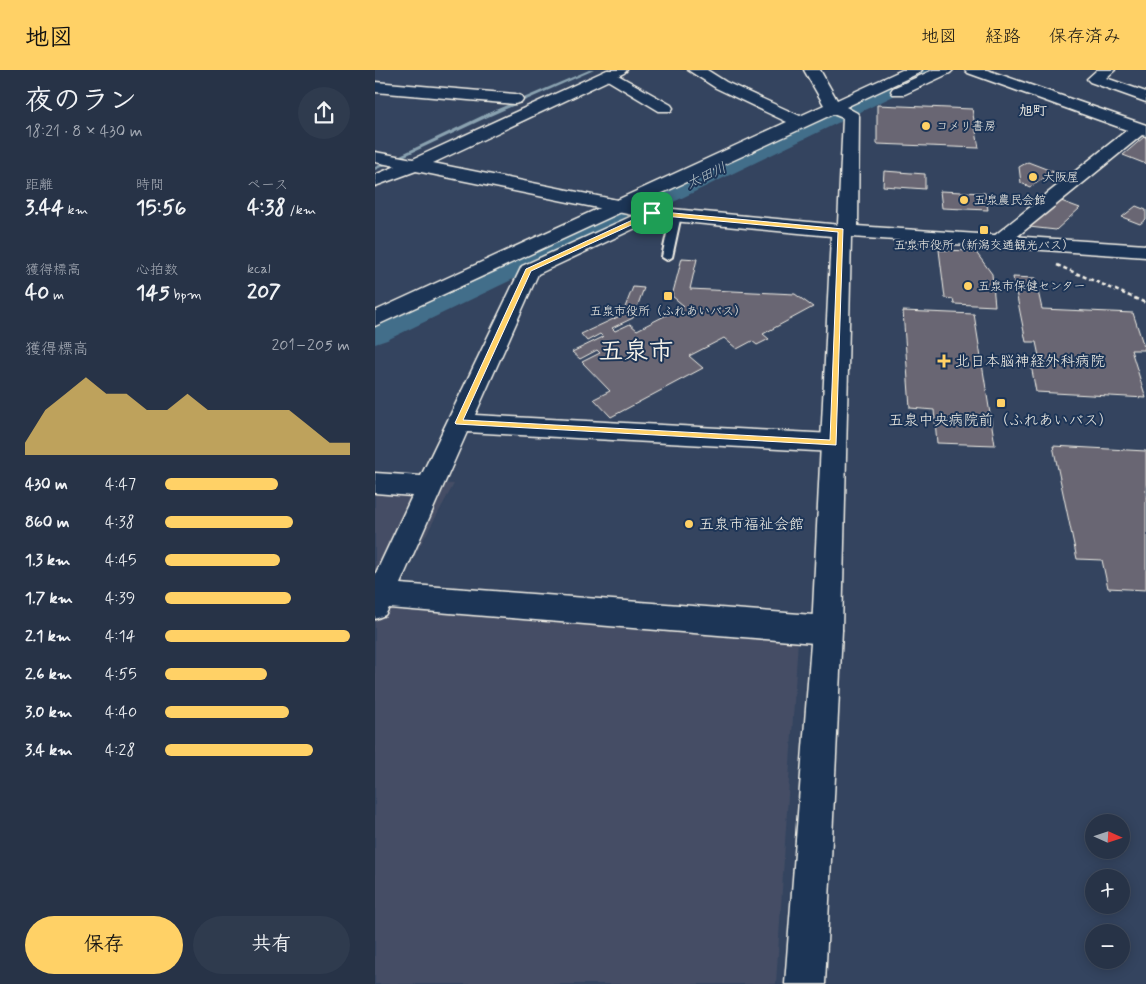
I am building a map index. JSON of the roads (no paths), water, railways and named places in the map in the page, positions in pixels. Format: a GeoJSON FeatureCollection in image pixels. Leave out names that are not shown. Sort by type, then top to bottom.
{"type":"FeatureCollection","features":[{"type":"Feature","properties":{"kind":"street"},"geometry":{"type":"LineString","coordinates":[[696,70],[721,85],[801,123]]}},
{"type":"Feature","properties":{"kind":"street"},"geometry":{"type":"LineString","coordinates":[[812,70],[834,108],[851,116]]}},
{"type":"Feature","properties":{"kind":"street"},"geometry":{"type":"LineString","coordinates":[[877,70],[896,78]]}},
{"type":"Feature","properties":{"kind":"street"},"geometry":{"type":"LineString","coordinates":[[375,319],[540,241],[621,206],[914,70]]}},
{"type":"Feature","properties":{"kind":"street"},"geometry":{"type":"LineString","coordinates":[[851,116],[945,70]]}},
{"type":"Feature","properties":{"kind":"street"},"geometry":{"type":"LineString","coordinates":[[973,70],[1137,128]]}},
{"type":"Feature","properties":{"kind":"street"},"geometry":{"type":"LineString","coordinates":[[1107,70],[1095,79],[1146,97]]}},
{"type":"Feature","properties":{"kind":"street"},"geometry":{"type":"LineString","coordinates":[[375,180],[415,165],[614,72],[665,108]]}},
{"type":"Feature","properties":{"kind":"street"},"geometry":{"type":"LineString","coordinates":[[1017,86],[1033,75]]}},
{"type":"Feature","properties":{"kind":"street"},"geometry":{"type":"LineString","coordinates":[[377,87],[390,76]]}},
{"type":"Feature","properties":{"kind":"street"},"geometry":{"type":"LineString","coordinates":[[377,87],[515,99]]}},
{"type":"Feature","properties":{"kind":"street"},"geometry":{"type":"LineString","coordinates":[[1001,240],[1137,128],[1146,106]]}},
{"type":"Feature","properties":{"kind":"street"},"geometry":{"type":"LineString","coordinates":[[841,231],[848,227],[851,116]]}},
{"type":"Feature","properties":{"kind":"street"},"geometry":{"type":"LineString","coordinates":[[375,157],[652,213],[841,231],[1146,251]]}},
{"type":"Feature","properties":{"kind":"street"},"geometry":{"type":"LineString","coordinates":[[652,213],[529,270],[378,600],[827,630]]}},
{"type":"Feature","properties":{"kind":"street"},"geometry":{"type":"LineString","coordinates":[[805,984],[827,630],[841,231]]}},
{"type":"Feature","properties":{"kind":"street"},"geometry":{"type":"LineString","coordinates":[[459,423],[833,443]]}},
{"type":"Feature","properties":{"kind":"street"},"geometry":{"type":"LineString","coordinates":[[375,483],[429,487]]}},
{"type":"Feature","properties":{"kind":"lane"},"geometry":{"type":"LineString","coordinates":[[667,257],[676,215]]}},
{"type":"Feature","properties":{"kind":"waterway"},"geometry":{"type":"LineString","coordinates":[[375,169],[488,115],[592,70]]}},
{"type":"Feature","properties":{"kind":"waterway","name":"太田川"},"geometry":{"type":"LineString","coordinates":[[375,332],[929,70]]}},
{"type":"Feature","properties":{"kind":"place","name":"コメリ書房"},"geometry":{"type":"Point","coordinates":[926,126]}},
{"type":"Feature","properties":{"kind":"place","name":"大阪屋"},"geometry":{"type":"Point","coordinates":[1033,177]}},
{"type":"Feature","properties":{"kind":"place","name":"五泉農民会館"},"geometry":{"type":"Point","coordinates":[964,200]}},
{"type":"Feature","properties":{"kind":"place","name":"五泉市役所（新潟交通観光バス）"},"geometry":{"type":"Point","coordinates":[984,230]}},
{"type":"Feature","properties":{"kind":"place","name":"五泉市保健センター"},"geometry":{"type":"Point","coordinates":[968,286]}},
{"type":"Feature","properties":{"kind":"place","name":"五泉市役所（ふれあいバス）"},"geometry":{"type":"Point","coordinates":[668,296]}},
{"type":"Feature","properties":{"kind":"place","name":"北日本脳神経外科病院"},"geometry":{"type":"Point","coordinates":[944,361]}},
{"type":"Feature","properties":{"kind":"place","name":"五泉中央病院前（ふれあいバス）"},"geometry":{"type":"Point","coordinates":[1001,403]}},
{"type":"Feature","properties":{"kind":"place","name":"五泉市福祉会館"},"geometry":{"type":"Point","coordinates":[689,524]}},
{"type":"Feature","properties":{"kind":"district","name":"旭町"},"geometry":{"type":"Point","coordinates":[1033,110]}},
{"type":"Feature","properties":{"kind":"district","name":"五泉市"},"geometry":{"type":"Point","coordinates":[636,350]}}]}
